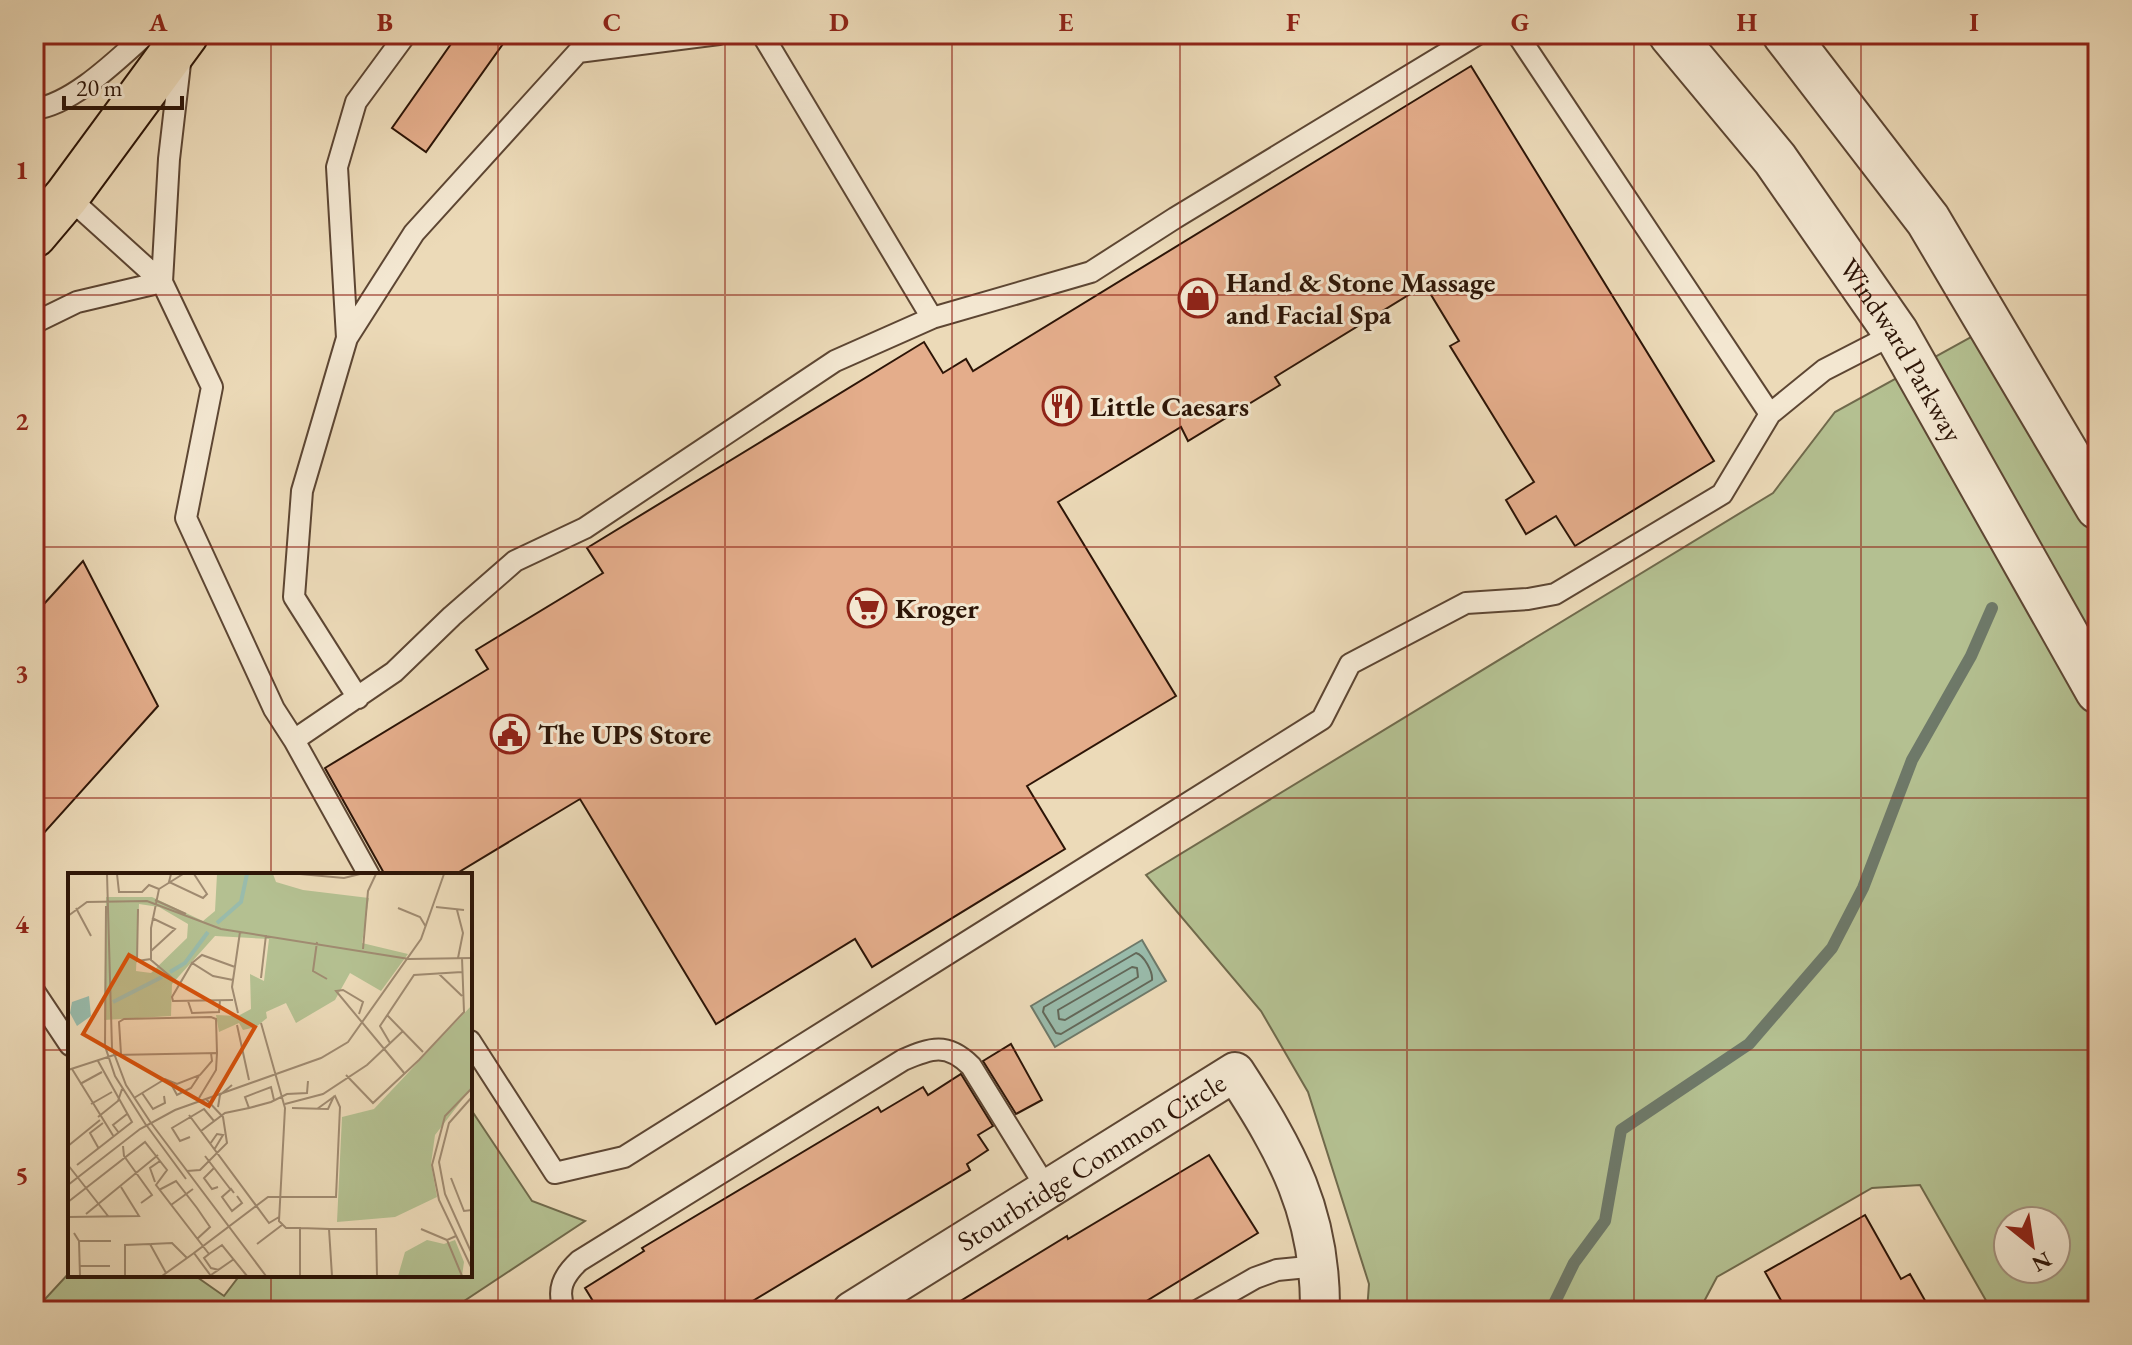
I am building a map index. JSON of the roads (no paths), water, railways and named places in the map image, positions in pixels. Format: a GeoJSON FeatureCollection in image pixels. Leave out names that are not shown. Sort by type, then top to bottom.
{"type":"FeatureCollection","features":[{"type":"Feature","properties":{"kind":"main road"},"geometry":{"type":"LineString","coordinates":[[34,235],[67,196],[172,35]]}},
{"type":"Feature","properties":{"kind":"street","name":"Windward Parkway"},"geometry":{"type":"LineString","coordinates":[[1671,34],[1775,159],[1896,333],[2098,691]]}},
{"type":"Feature","properties":{"kind":"street"},"geometry":{"type":"LineString","coordinates":[[1785,34],[1928,220],[2098,507]]}},
{"type":"Feature","properties":{"kind":"street","name":"Stourbridge Common Circle"},"geometry":{"type":"LineString","coordinates":[[852,1311],[1235,1072],[1268,1123],[1294,1174],[1312,1223],[1320,1311]]}},
{"type":"Feature","properties":{"kind":"lane"},"geometry":{"type":"LineString","coordinates":[[347,338],[337,167],[356,102],[406,34]]}},
{"type":"Feature","properties":{"kind":"lane"},"geometry":{"type":"LineString","coordinates":[[358,698],[294,597],[302,491],[347,338],[414,233],[578,52],[683,36],[719,34]]}},
{"type":"Feature","properties":{"kind":"lane"},"geometry":{"type":"LineString","coordinates":[[762,34],[932,318]]}},
{"type":"Feature","properties":{"kind":"lane"},"geometry":{"type":"LineString","coordinates":[[294,740],[394,672],[515,561],[585,528],[835,361],[932,318],[1091,272],[1478,34]]}},
{"type":"Feature","properties":{"kind":"lane"},"geometry":{"type":"LineString","coordinates":[[1517,34],[1770,414]]}},
{"type":"Feature","properties":{"kind":"lane"},"geometry":{"type":"LineString","coordinates":[[34,109],[59,102],[115,62],[172,35],[162,282]]}},
{"type":"Feature","properties":{"kind":"lane"},"geometry":{"type":"LineString","coordinates":[[67,196],[162,282],[212,387],[186,518],[274,709],[368,873]]}},
{"type":"Feature","properties":{"kind":"lane"},"geometry":{"type":"LineString","coordinates":[[34,323],[77,302],[162,282]]}},
{"type":"Feature","properties":{"kind":"lane"},"geometry":{"type":"LineString","coordinates":[[472,1044],[555,1173],[624,1157],[1322,719],[1350,664],[1466,603],[1555,594],[1722,494],[1770,414],[1824,370],[1896,333]]}},
{"type":"Feature","properties":{"kind":"lane"},"geometry":{"type":"LineString","coordinates":[[34,991],[68,1042]]}},
{"type":"Feature","properties":{"kind":"lane"},"geometry":{"type":"LineString","coordinates":[[565,1311],[561,1288],[564,1274],[579,1261],[889,1068],[923,1051],[943,1049],[958,1053],[971,1066],[1047,1189]]}},
{"type":"Feature","properties":{"kind":"lane"},"geometry":{"type":"LineString","coordinates":[[1197,1311],[1225,1293],[1277,1270],[1318,1266]]}},
{"type":"Feature","properties":{"kind":"water"},"geometry":{"type":"Polygon","coordinates":[[[1142,940],[1166,981],[1055,1047],[1031,1006],[1142,940]]]}},
{"type":"Feature","properties":{"kind":"waterway"},"geometry":{"type":"LineString","coordinates":[[1551,1310],[1574,1263],[1605,1221],[1621,1130],[1749,1044],[1832,948],[1863,888],[1912,760],[1971,656],[1992,608]]}},
{"type":"Feature","properties":{"kind":"place","name":"Hand & Stone Massage and Facial Spa"},"geometry":{"type":"Point","coordinates":[1198,298]}},
{"type":"Feature","properties":{"kind":"place","name":"Little Caesars"},"geometry":{"type":"Point","coordinates":[1062,406]}},
{"type":"Feature","properties":{"kind":"place","name":"Kroger"},"geometry":{"type":"Point","coordinates":[867,608]}},
{"type":"Feature","properties":{"kind":"place","name":"The UPS Store"},"geometry":{"type":"Point","coordinates":[510,734]}}]}
